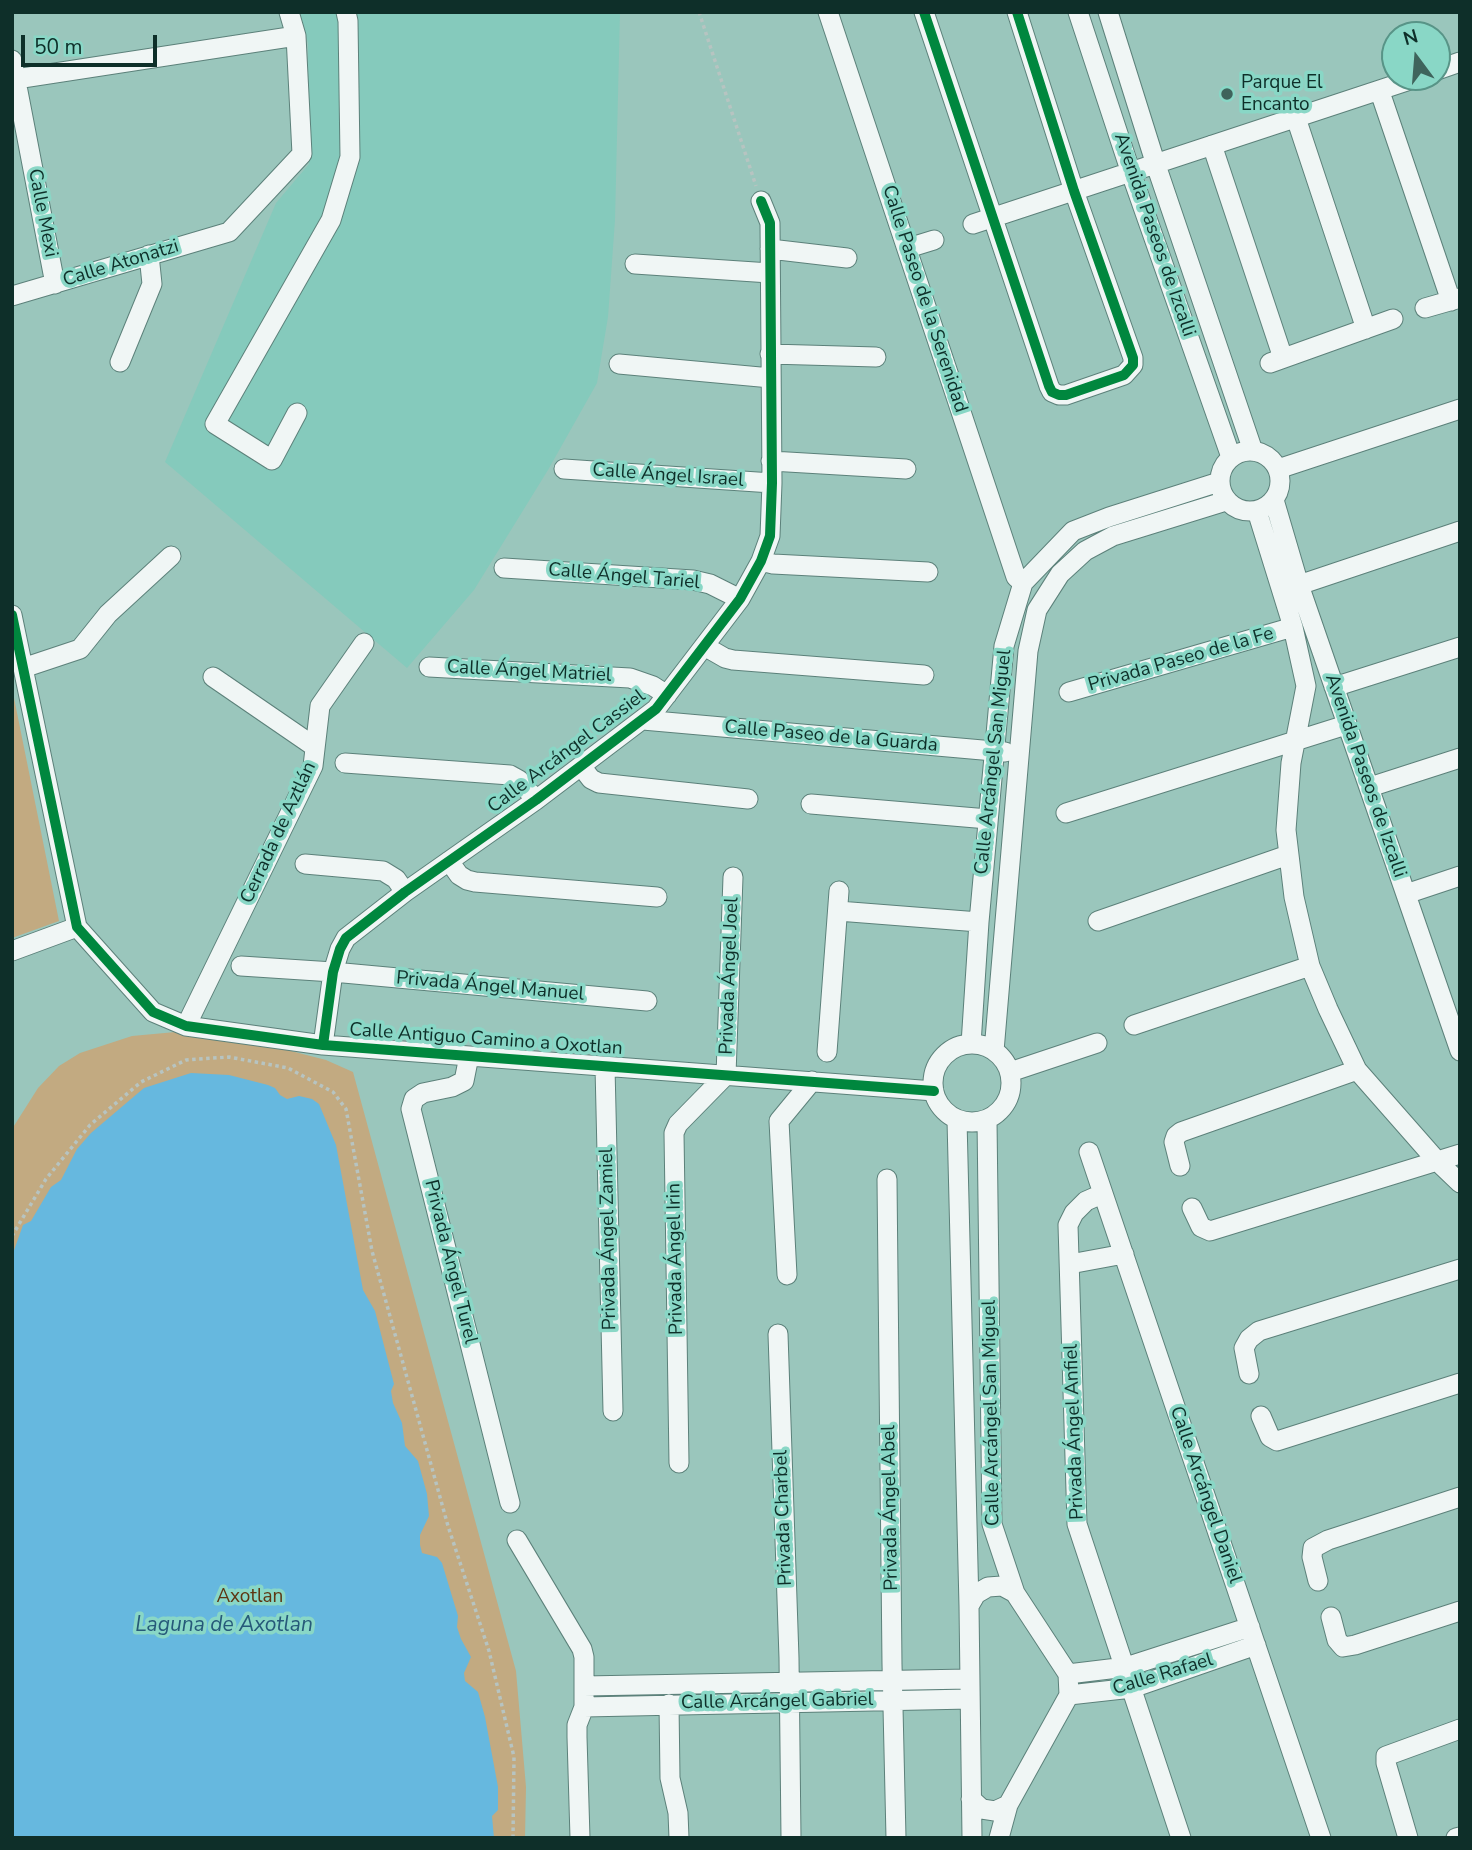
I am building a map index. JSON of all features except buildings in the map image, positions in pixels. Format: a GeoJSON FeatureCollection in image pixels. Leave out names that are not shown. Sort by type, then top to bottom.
{"type":"FeatureCollection","features":[{"type":"Feature","properties":{"kind":"street"},"geometry":{"type":"LineString","coordinates":[[14,69],[296,36],[289,12]]}},
{"type":"Feature","properties":{"kind":"street"},"geometry":{"type":"LineString","coordinates":[[297,413],[272,460],[215,424],[331,220],[351,157],[346,12]]}},
{"type":"Feature","properties":{"kind":"street","name":"Calle Paseo de la Serenidad"},"geometry":{"type":"LineString","coordinates":[[828,12],[1016,577],[1023,583]]}},
{"type":"Feature","properties":{"kind":"street"},"geometry":{"type":"LineString","coordinates":[[924,12],[982,221],[1049,386],[1052,392],[1066,395],[1124,375],[1133,365],[1133,358],[1074,191],[1017,12]]}},
{"type":"Feature","properties":{"kind":"street","name":"Avenida Paseos de Izcalli"},"geometry":{"type":"LineString","coordinates":[[1078,12],[1131,173],[1231,457]]}},
{"type":"Feature","properties":{"kind":"street","name":"Avenida Paseos de Izcalli"},"geometry":{"type":"LineString","coordinates":[[1108,12],[1156,165],[1253,451]]}},
{"type":"Feature","properties":{"kind":"street","name":"Calle Atonatzi"},"geometry":{"type":"LineString","coordinates":[[12,296],[229,232],[302,155],[296,36]]}},
{"type":"Feature","properties":{"kind":"street","name":"Calle Mexi"},"geometry":{"type":"LineString","coordinates":[[14,69],[55,284]]}},
{"type":"Feature","properties":{"kind":"street"},"geometry":{"type":"LineString","coordinates":[[982,221],[1380,92],[1455,300],[1425,309]]}},
{"type":"Feature","properties":{"kind":"street"},"geometry":{"type":"LineString","coordinates":[[1296,118],[1366,329]]}},
{"type":"Feature","properties":{"kind":"street"},"geometry":{"type":"LineString","coordinates":[[1212,145],[1276,361],[1393,319]]}},
{"type":"Feature","properties":{"kind":"street","name":"Calle Arcángel Cassiel"},"geometry":{"type":"LineString","coordinates":[[323,1045],[333,972],[346,938],[405,891],[536,800],[643,720],[667,695],[740,599],[761,561],[770,536],[772,483],[770,223],[761,201]]}},
{"type":"Feature","properties":{"kind":"street"},"geometry":{"type":"LineString","coordinates":[[908,248],[934,240]]}},
{"type":"Feature","properties":{"kind":"street"},"geometry":{"type":"LineString","coordinates":[[770,248],[847,258]]}},
{"type":"Feature","properties":{"kind":"street"},"geometry":{"type":"LineString","coordinates":[[120,362],[152,284],[149,255]]}},
{"type":"Feature","properties":{"kind":"street"},"geometry":{"type":"LineString","coordinates":[[635,264],[770,273]]}},
{"type":"Feature","properties":{"kind":"street"},"geometry":{"type":"LineString","coordinates":[[770,354],[876,357]]}},
{"type":"Feature","properties":{"kind":"street"},"geometry":{"type":"LineString","coordinates":[[619,364],[771,378]]}},
{"type":"Feature","properties":{"kind":"street"},"geometry":{"type":"LineString","coordinates":[[1278,469],[1460,409]]}},
{"type":"Feature","properties":{"kind":"street"},"geometry":{"type":"LineString","coordinates":[[1253,451],[1273,460],[1281,484],[1274,500],[1267,507],[1257,511],[1240,511],[1226,501],[1219,482],[1222,468],[1231,457],[1253,451]]}},
{"type":"Feature","properties":{"kind":"street"},"geometry":{"type":"LineString","coordinates":[[771,461],[906,469]]}},
{"type":"Feature","properties":{"kind":"street","name":"Calle Ángel Israel"},"geometry":{"type":"LineString","coordinates":[[564,468],[772,483]]}},
{"type":"Feature","properties":{"kind":"street","name":"Calle Arcángel San Miguel"},"geometry":{"type":"LineString","coordinates":[[971,1044],[979,922],[1004,646],[1023,583],[1073,531],[1219,482]]}},
{"type":"Feature","properties":{"kind":"street","name":"Avenida Paseos de Izcalli"},"geometry":{"type":"LineString","coordinates":[[1274,500],[1299,585],[1406,894],[1451,998],[1460,1051]]}},
{"type":"Feature","properties":{"kind":"street","name":"Calle Arcángel San Miguel"},"geometry":{"type":"LineString","coordinates":[[994,1051],[1028,651],[1037,610],[1060,574],[1085,551],[1113,536],[1226,501]]}},
{"type":"Feature","properties":{"kind":"street","name":"Avenida Paseos de Izcalli"},"geometry":{"type":"LineString","coordinates":[[1257,511],[1293,627],[1306,686],[1295,741],[1286,830],[1294,897],[1310,966],[1357,1070],[1437,1161],[1460,1183]]}},
{"type":"Feature","properties":{"kind":"street"},"geometry":{"type":"LineString","coordinates":[[1299,585],[1460,531]]}},
{"type":"Feature","properties":{"kind":"street"},"geometry":{"type":"LineString","coordinates":[[23,668],[79,649],[108,614],[171,556]]}},
{"type":"Feature","properties":{"kind":"street"},"geometry":{"type":"LineString","coordinates":[[761,561],[773,564],[928,572]]}},
{"type":"Feature","properties":{"kind":"street","name":"Calle Ángel Tariel"},"geometry":{"type":"LineString","coordinates":[[504,568],[693,580],[710,584],[740,599]]}},
{"type":"Feature","properties":{"kind":"street"},"geometry":{"type":"LineString","coordinates":[[12,615],[15,641],[77,927],[12,951]]}},
{"type":"Feature","properties":{"kind":"street","name":"Privada Paseo de la Fe"},"geometry":{"type":"LineString","coordinates":[[1069,692],[1293,627]]}},
{"type":"Feature","properties":{"kind":"street","name":"Cerrada de Aztlán"},"geometry":{"type":"LineString","coordinates":[[186,1026],[313,766],[320,706],[365,643]]}},
{"type":"Feature","properties":{"kind":"street"},"geometry":{"type":"LineString","coordinates":[[704,646],[725,659],[924,675]]}},
{"type":"Feature","properties":{"kind":"street"},"geometry":{"type":"LineString","coordinates":[[1334,687],[1460,647]]}},
{"type":"Feature","properties":{"kind":"street","name":"Calle Ángel Matriel"},"geometry":{"type":"LineString","coordinates":[[429,667],[630,678],[653,686],[667,695]]}},
{"type":"Feature","properties":{"kind":"street"},"geometry":{"type":"LineString","coordinates":[[213,677],[315,747]]}},
{"type":"Feature","properties":{"kind":"street","name":"Calle Paseo de la Guarda"},"geometry":{"type":"LineString","coordinates":[[643,720],[1019,753]]}},
{"type":"Feature","properties":{"kind":"street"},"geometry":{"type":"LineString","coordinates":[[1066,813],[1346,725]]}},
{"type":"Feature","properties":{"kind":"street"},"geometry":{"type":"LineString","coordinates":[[1370,787],[1460,758]]}},
{"type":"Feature","properties":{"kind":"street"},"geometry":{"type":"LineString","coordinates":[[345,763],[510,775],[519,780],[536,800]]}},
{"type":"Feature","properties":{"kind":"street"},"geometry":{"type":"LineString","coordinates":[[581,766],[591,779],[599,783],[748,799]]}},
{"type":"Feature","properties":{"kind":"street"},"geometry":{"type":"LineString","coordinates":[[811,804],[988,819]]}},
{"type":"Feature","properties":{"kind":"street"},"geometry":{"type":"LineString","coordinates":[[1098,921],[1288,855]]}},
{"type":"Feature","properties":{"kind":"street"},"geometry":{"type":"LineString","coordinates":[[449,861],[459,875],[475,882],[657,897]]}},
{"type":"Feature","properties":{"kind":"street"},"geometry":{"type":"LineString","coordinates":[[305,864],[383,871],[396,879],[405,891]]}},
{"type":"Feature","properties":{"kind":"street"},"geometry":{"type":"LineString","coordinates":[[1406,894],[1460,876]]}},
{"type":"Feature","properties":{"kind":"street","name":"Privada Ángel Joel"},"geometry":{"type":"LineString","coordinates":[[726,1075],[733,877]]}},
{"type":"Feature","properties":{"kind":"street"},"geometry":{"type":"LineString","coordinates":[[827,1052],[839,891]]}},
{"type":"Feature","properties":{"kind":"street"},"geometry":{"type":"LineString","coordinates":[[838,911],[979,922]]}},
{"type":"Feature","properties":{"kind":"street","name":"Calle Antiguo Camino a Oxotlan"},"geometry":{"type":"LineString","coordinates":[[77,927],[153,1012],[186,1026],[323,1045],[934,1091]]}},
{"type":"Feature","properties":{"kind":"street","name":"Privada Ángel Manuel"},"geometry":{"type":"LineString","coordinates":[[241,966],[647,1001]]}},
{"type":"Feature","properties":{"kind":"street"},"geometry":{"type":"LineString","coordinates":[[1133,1025],[1310,966]]}},
{"type":"Feature","properties":{"kind":"street"},"geometry":{"type":"LineString","coordinates":[[1010,1072],[1097,1043]]}},
{"type":"Feature","properties":{"kind":"street"},"geometry":{"type":"LineString","coordinates":[[971,1044],[994,1051],[1010,1072],[1010,1095],[997,1114],[987,1119],[972,1122],[957,1119],[942,1108],[934,1091],[933,1078],[937,1065],[946,1054],[958,1047],[971,1044]]}},
{"type":"Feature","properties":{"kind":"street","name":"Privada Ángel Turel"},"geometry":{"type":"LineString","coordinates":[[469,1056],[464,1081],[452,1087],[423,1093],[414,1099],[411,1109],[510,1503]]}},
{"type":"Feature","properties":{"kind":"street","name":"Privada Ángel Zamiel"},"geometry":{"type":"LineString","coordinates":[[606,1067],[613,1412]]}},
{"type":"Feature","properties":{"kind":"street"},"geometry":{"type":"LineString","coordinates":[[1180,1166],[1174,1142],[1176,1136],[1357,1070]]}},
{"type":"Feature","properties":{"kind":"street","name":"Privada Ángel Irin"},"geometry":{"type":"LineString","coordinates":[[679,1463],[674,1133],[678,1124],[726,1075]]}},
{"type":"Feature","properties":{"kind":"street"},"geometry":{"type":"LineString","coordinates":[[787,1275],[779,1121],[781,1115],[812,1081]]}},
{"type":"Feature","properties":{"kind":"street","name":"Calle Arcángel San Miguel"},"geometry":{"type":"LineString","coordinates":[[957,1119],[972,1838]]}},
{"type":"Feature","properties":{"kind":"street","name":"Calle Arcángel San Miguel"},"geometry":{"type":"LineString","coordinates":[[987,1119],[992,1524],[1015,1593],[1068,1674]]}},
{"type":"Feature","properties":{"kind":"street","name":"Calle Arcángel Daniel"},"geometry":{"type":"LineString","coordinates":[[1089,1152],[1321,1838]]}},
{"type":"Feature","properties":{"kind":"street"},"geometry":{"type":"LineString","coordinates":[[1192,1208],[1201,1227],[1210,1231],[1460,1154]]}},
{"type":"Feature","properties":{"kind":"street","name":"Privada Ángel Abel"},"geometry":{"type":"LineString","coordinates":[[887,1179],[896,1838]]}},
{"type":"Feature","properties":{"kind":"street","name":"Privada Ángel Anfiel"},"geometry":{"type":"LineString","coordinates":[[1102,1194],[1086,1201],[1074,1213],[1069,1225],[1077,1524],[1181,1838]]}},
{"type":"Feature","properties":{"kind":"street"},"geometry":{"type":"LineString","coordinates":[[1070,1264],[1124,1254]]}},
{"type":"Feature","properties":{"kind":"street"},"geometry":{"type":"LineString","coordinates":[[1249,1374],[1244,1348],[1249,1339],[1259,1331],[1460,1269]]}},
{"type":"Feature","properties":{"kind":"street","name":"Privada Charbel"},"geometry":{"type":"LineString","coordinates":[[778,1334],[790,1702],[791,1838]]}},
{"type":"Feature","properties":{"kind":"street"},"geometry":{"type":"LineString","coordinates":[[1261,1416],[1270,1437],[1277,1441],[1460,1383]]}},
{"type":"Feature","properties":{"kind":"street"},"geometry":{"type":"LineString","coordinates":[[1318,1581],[1312,1558],[1313,1548],[1460,1497]]}},
{"type":"Feature","properties":{"kind":"street"},"geometry":{"type":"LineString","coordinates":[[517,1540],[582,1649],[585,1671],[584,1707],[577,1725],[580,1838]]}},
{"type":"Feature","properties":{"kind":"street"},"geometry":{"type":"LineString","coordinates":[[969,1606],[976,1594],[988,1587],[1002,1586],[1015,1593]]}},
{"type":"Feature","properties":{"kind":"street"},"geometry":{"type":"LineString","coordinates":[[1331,1617],[1337,1640],[1343,1647],[1460,1611]]}},
{"type":"Feature","properties":{"kind":"street","name":"Calle Rafael"},"geometry":{"type":"LineString","coordinates":[[1068,1674],[1126,1667],[1253,1636]]}},
{"type":"Feature","properties":{"kind":"street","name":"Calle Rafael"},"geometry":{"type":"LineString","coordinates":[[1069,1695],[1132,1688],[1253,1636]]}},
{"type":"Feature","properties":{"kind":"street"},"geometry":{"type":"LineString","coordinates":[[999,1838],[1008,1805],[1069,1695],[1068,1674]]}},
{"type":"Feature","properties":{"kind":"street","name":"Calle Arcángel Gabriel"},"geometry":{"type":"LineString","coordinates":[[584,1686],[969,1679]]}},
{"type":"Feature","properties":{"kind":"street","name":"Calle Arcángel Gabriel"},"geometry":{"type":"LineString","coordinates":[[584,1707],[669,1703],[970,1699]]}},
{"type":"Feature","properties":{"kind":"street"},"geometry":{"type":"LineString","coordinates":[[669,1703],[670,1778],[678,1813],[679,1838]]}},
{"type":"Feature","properties":{"kind":"street"},"geometry":{"type":"LineString","coordinates":[[1408,1838],[1385,1763],[1386,1756],[1460,1729]]}},
{"type":"Feature","properties":{"kind":"street"},"geometry":{"type":"LineString","coordinates":[[971,1799],[982,1808],[995,1811],[1008,1805]]}},
{"type":"Feature","properties":{"kind":"path"},"geometry":{"type":"LineString","coordinates":[[699,12],[761,201]]}},
{"type":"Feature","properties":{"kind":"path"},"geometry":{"type":"LineString","coordinates":[[12,1236],[46,1179],[90,1125],[141,1082],[186,1060],[229,1057],[268,1062],[288,1068],[333,1092],[346,1109],[372,1251],[448,1526],[489,1651],[514,1756],[513,1838]]}},
{"type":"Feature","properties":{"kind":"shaded area"},"geometry":{"type":"Polygon","coordinates":[[[300,12],[620,12],[615,220],[608,317],[597,383],[548,470],[474,590],[407,668],[165,462],[276,203],[309,164],[308,43],[300,12]]]}},
{"type":"Feature","properties":{"kind":"green space"},"geometry":{"type":"Polygon","coordinates":[[[12,688],[59,921],[12,938],[12,688]]]}},
{"type":"Feature","properties":{"kind":"green space","name":"Laguna de Axotlan"},"geometry":{"type":"Polygon","coordinates":[[[208,1029],[262,1036],[291,1051],[326,1060],[353,1072],[516,1671],[526,1787],[525,1838],[12,1838],[12,1129],[38,1088],[59,1066],[80,1053],[132,1036],[208,1029]]]}},
{"type":"Feature","properties":{"kind":"water","name":"Laguna de Axotlan"},"geometry":{"type":"Polygon","coordinates":[[[191,1073],[229,1075],[268,1085],[287,1099],[299,1096],[312,1099],[319,1104],[336,1145],[363,1290],[375,1311],[394,1384],[391,1391],[393,1403],[402,1423],[405,1446],[418,1461],[427,1494],[429,1516],[420,1535],[422,1553],[437,1557],[442,1563],[458,1616],[457,1627],[471,1657],[464,1673],[465,1681],[478,1692],[485,1717],[498,1787],[498,1810],[492,1816],[494,1838],[12,1838],[12,1256],[23,1225],[31,1221],[51,1187],[61,1180],[77,1149],[91,1133],[144,1088],[191,1073]]]}},
{"type":"Feature","properties":{"kind":"cycle path"},"geometry":{"type":"LineString","coordinates":[[924,12],[1049,386],[1052,392],[1066,395],[1124,375],[1133,365],[1133,358],[1074,191],[1017,12]]}},
{"type":"Feature","properties":{"kind":"cycle path"},"geometry":{"type":"LineString","coordinates":[[323,1045],[333,972],[346,938],[656,709],[740,599],[761,561],[770,536],[772,483],[770,223],[761,201]]}},
{"type":"Feature","properties":{"kind":"cycle path"},"geometry":{"type":"LineString","coordinates":[[12,615],[77,927],[153,1012],[186,1026],[323,1045],[934,1091]]}},
{"type":"Feature","properties":{"kind":"place","name":"Parque El Encanto"},"geometry":{"type":"Point","coordinates":[1227,94]}},
{"type":"Feature","properties":{"kind":"park label","name":"Axotlan"},"geometry":{"type":"Point","coordinates":[250,1597]}}]}
